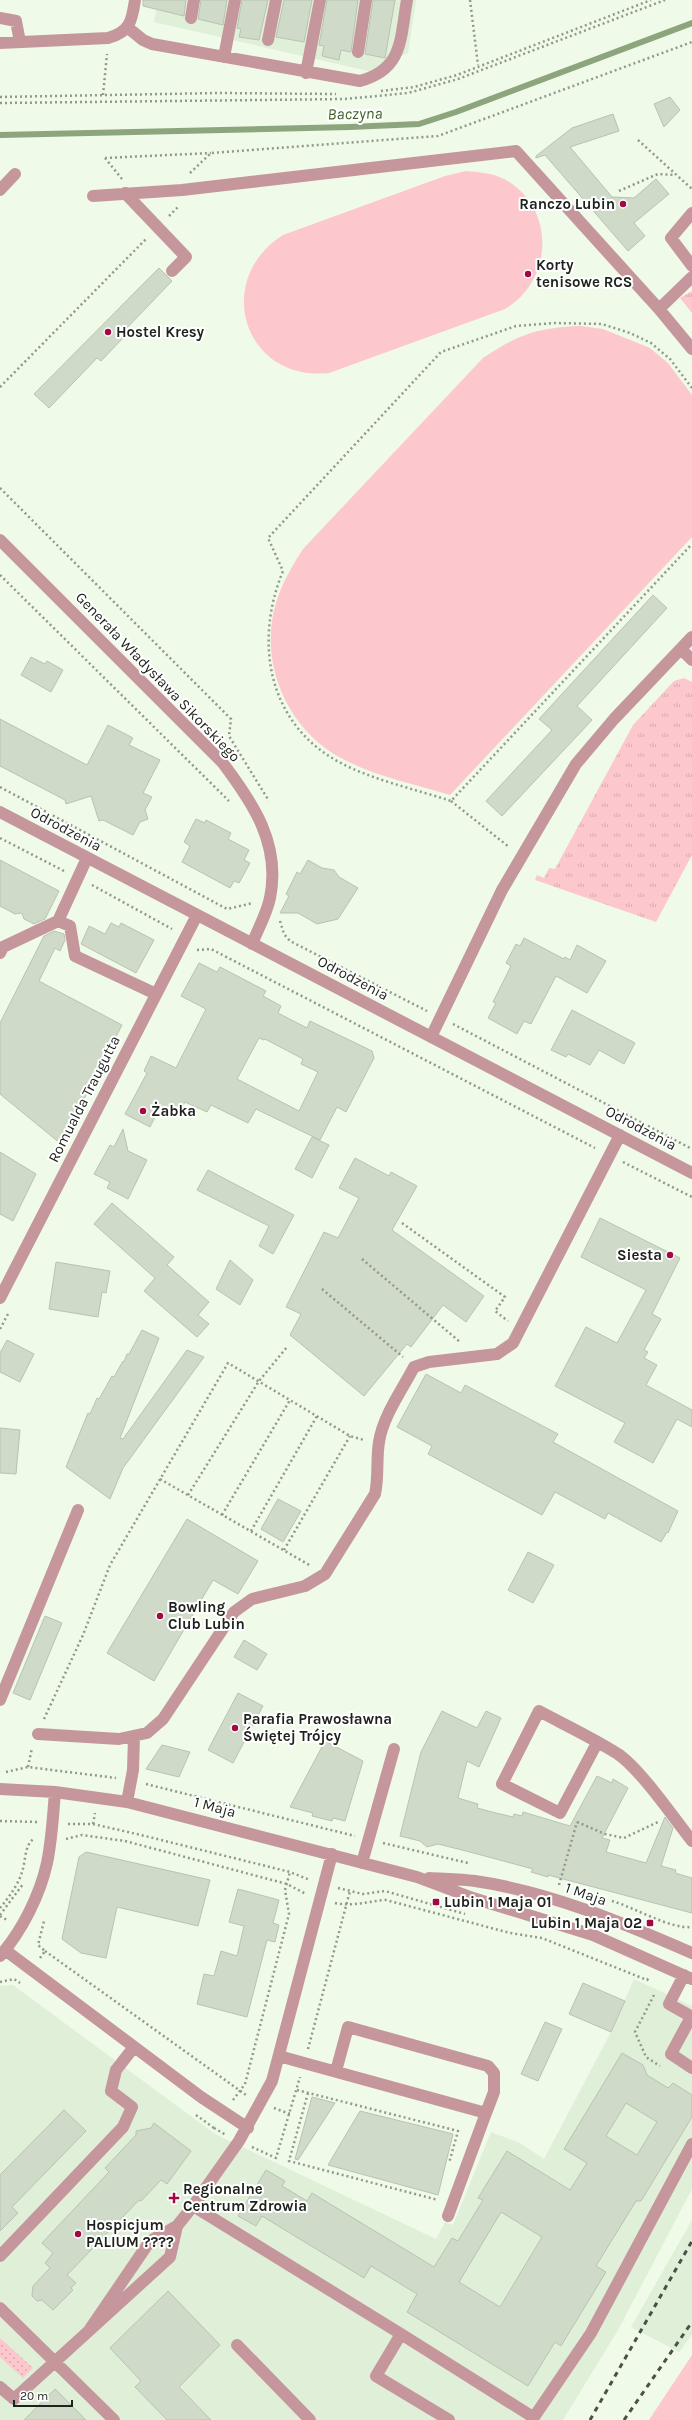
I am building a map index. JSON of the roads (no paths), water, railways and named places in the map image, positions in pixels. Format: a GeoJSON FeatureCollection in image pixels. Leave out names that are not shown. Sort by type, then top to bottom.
{"type":"FeatureCollection","features":[{"type":"Feature","properties":{"kind":"street"},"geometry":{"type":"LineString","coordinates":[[0,43],[108,38],[120,34],[127,27],[132,18],[135,0]]}},
{"type":"Feature","properties":{"kind":"street"},"geometry":{"type":"LineString","coordinates":[[191,18],[194,0]]}},
{"type":"Feature","properties":{"kind":"street"},"geometry":{"type":"LineString","coordinates":[[224,57],[235,0]]}},
{"type":"Feature","properties":{"kind":"street"},"geometry":{"type":"LineString","coordinates":[[268,40],[276,0]]}},
{"type":"Feature","properties":{"kind":"street"},"geometry":{"type":"LineString","coordinates":[[306,72],[320,0]]}},
{"type":"Feature","properties":{"kind":"street"},"geometry":{"type":"LineString","coordinates":[[358,52],[366,0]]}},
{"type":"Feature","properties":{"kind":"street"},"geometry":{"type":"LineString","coordinates":[[127,27],[143,40],[152,44],[360,81],[383,72],[392,64],[398,48],[407,0]]}},
{"type":"Feature","properties":{"kind":"street"},"geometry":{"type":"LineString","coordinates":[[0,18],[16,21],[20,42]]}},
{"type":"Feature","properties":{"kind":"street"},"geometry":{"type":"LineString","coordinates":[[93,196],[126,192],[182,190],[516,151],[659,309],[692,349]]}},
{"type":"Feature","properties":{"kind":"street"},"geometry":{"type":"LineString","coordinates":[[0,190],[15,174]]}},
{"type":"Feature","properties":{"kind":"street"},"geometry":{"type":"LineString","coordinates":[[126,192],[186,257],[172,271]]}},
{"type":"Feature","properties":{"kind":"street"},"geometry":{"type":"LineString","coordinates":[[690,259],[671,238],[692,213]]}},
{"type":"Feature","properties":{"kind":"street"},"geometry":{"type":"LineString","coordinates":[[659,309],[692,277]]}},
{"type":"Feature","properties":{"kind":"street","name":"Generała Władysława Sikorskiego"},"geometry":{"type":"LineString","coordinates":[[0,540],[222,762],[247,795],[264,826],[272,853],[274,875],[270,900],[252,944]]}},
{"type":"Feature","properties":{"kind":"street"},"geometry":{"type":"LineString","coordinates":[[430,1037],[520,856],[587,748],[692,637]]}},
{"type":"Feature","properties":{"kind":"street"},"geometry":{"type":"LineString","coordinates":[[680,649],[692,660]]}},
{"type":"Feature","properties":{"kind":"street","name":"Odrodzenia"},"geometry":{"type":"LineString","coordinates":[[0,812],[692,1173]]}},
{"type":"Feature","properties":{"kind":"street"},"geometry":{"type":"LineString","coordinates":[[0,953],[3,947],[58,920],[87,858]]}},
{"type":"Feature","properties":{"kind":"street","name":"Romualda Traugutta"},"geometry":{"type":"LineString","coordinates":[[0,1298],[197,915]]}},
{"type":"Feature","properties":{"kind":"street"},"geometry":{"type":"LineString","coordinates":[[58,920],[70,926],[75,956],[156,994]]}},
{"type":"Feature","properties":{"kind":"street"},"geometry":{"type":"LineString","coordinates":[[38,1734],[119,1739],[147,1733],[163,1719],[234,1612],[252,1599],[305,1586],[325,1574],[375,1494],[379,1479],[378,1444],[382,1428],[414,1367],[429,1362],[497,1354],[513,1343],[620,1135]]}},
{"type":"Feature","properties":{"kind":"street"},"geometry":{"type":"LineString","coordinates":[[0,1700],[78,1510]]}},
{"type":"Feature","properties":{"kind":"street"},"geometry":{"type":"LineString","coordinates":[[597,1743],[560,1813],[502,1784],[539,1711],[619,1755],[638,1774],[692,1841]]}},
{"type":"Feature","properties":{"kind":"street"},"geometry":{"type":"LineString","coordinates":[[127,1802],[135,1754],[134,1737]]}},
{"type":"Feature","properties":{"kind":"street"},"geometry":{"type":"LineString","coordinates":[[362,1863],[394,1748]]}},
{"type":"Feature","properties":{"kind":"street","name":"1 Maja"},"geometry":{"type":"LineString","coordinates":[[0,1789],[55,1792],[127,1802],[417,1877],[473,1898],[593,1935],[688,1977]]}},
{"type":"Feature","properties":{"kind":"street"},"geometry":{"type":"LineString","coordinates":[[55,1792],[47,1864],[31,1907],[16,1936],[2,1953],[248,2128]]}},
{"type":"Feature","properties":{"kind":"street"},"geometry":{"type":"LineString","coordinates":[[0,2387],[14,2399],[170,2257],[178,2226],[240,2141],[262,2103],[272,2081],[332,1854]]}},
{"type":"Feature","properties":{"kind":"street","name":"1 Maja"},"geometry":{"type":"LineString","coordinates":[[417,1877],[476,1881],[550,1898],[600,1915],[692,1953]]}},
{"type":"Feature","properties":{"kind":"street"},"geometry":{"type":"LineString","coordinates":[[688,1977],[670,2004],[692,2017],[671,2054],[692,2068]]}},
{"type":"Feature","properties":{"kind":"street"},"geometry":{"type":"LineString","coordinates":[[336,2072],[348,2027],[470,2060],[488,2066],[494,2073],[494,2092],[448,2216]]}},
{"type":"Feature","properties":{"kind":"street"},"geometry":{"type":"LineString","coordinates":[[0,2256],[123,2127],[132,2107],[111,2091],[116,2070],[134,2047]]}},
{"type":"Feature","properties":{"kind":"street"},"geometry":{"type":"LineString","coordinates":[[279,2056],[486,2112]]}},
{"type":"Feature","properties":{"kind":"street"},"geometry":{"type":"LineString","coordinates":[[193,2206],[401,2334],[533,2419],[591,2333],[692,2144]]}},
{"type":"Feature","properties":{"kind":"street"},"geometry":{"type":"LineString","coordinates":[[90,2329],[150,2241],[178,2226]]}},
{"type":"Feature","properties":{"kind":"street"},"geometry":{"type":"LineString","coordinates":[[0,2308],[53,2362],[114,2420]]}},
{"type":"Feature","properties":{"kind":"street"},"geometry":{"type":"LineString","coordinates":[[401,2334],[376,2376],[449,2420]]}},
{"type":"Feature","properties":{"kind":"street"},"geometry":{"type":"LineString","coordinates":[[237,2345],[310,2420]]}},
{"type":"Feature","properties":{"kind":"waterway","name":"Baczyna"},"geometry":{"type":"LineString","coordinates":[[0,135],[419,124],[456,112],[692,23]]}},
{"type":"Feature","properties":{"kind":"railway"},"geometry":{"type":"LineString","coordinates":[[590,2420],[692,2241]]}},
{"type":"Feature","properties":{"kind":"railway"},"geometry":{"type":"LineString","coordinates":[[624,2420],[692,2322]]}},
{"type":"Feature","properties":{"kind":"place","name":"Ranczo Lubin"},"geometry":{"type":"Point","coordinates":[623,204]}},
{"type":"Feature","properties":{"kind":"place","name":"Korty tenisowe RCS"},"geometry":{"type":"Point","coordinates":[528,274]}},
{"type":"Feature","properties":{"kind":"place","name":"Hostel Kresy"},"geometry":{"type":"Point","coordinates":[108,332]}},
{"type":"Feature","properties":{"kind":"place","name":"Żabka"},"geometry":{"type":"Point","coordinates":[143,1111]}},
{"type":"Feature","properties":{"kind":"place","name":"Siesta"},"geometry":{"type":"Point","coordinates":[670,1255]}},
{"type":"Feature","properties":{"kind":"place","name":"Bowling Club Lubin"},"geometry":{"type":"Point","coordinates":[160,1616]}},
{"type":"Feature","properties":{"kind":"place","name":"Parafia Prawosławna Świętej Trójcy"},"geometry":{"type":"Point","coordinates":[235,1728]}},
{"type":"Feature","properties":{"kind":"place","name":"Lubin 1 Maja 01"},"geometry":{"type":"Point","coordinates":[436,1902]}},
{"type":"Feature","properties":{"kind":"place","name":"Lubin 1 Maja 02"},"geometry":{"type":"Point","coordinates":[650,1923]}},
{"type":"Feature","properties":{"kind":"place","name":"Regionalne Centrum Zdrowia"},"geometry":{"type":"Point","coordinates":[174,2198]}},
{"type":"Feature","properties":{"kind":"place","name":"Hospicjum PALIUM ????"},"geometry":{"type":"Point","coordinates":[78,2234]}}]}
